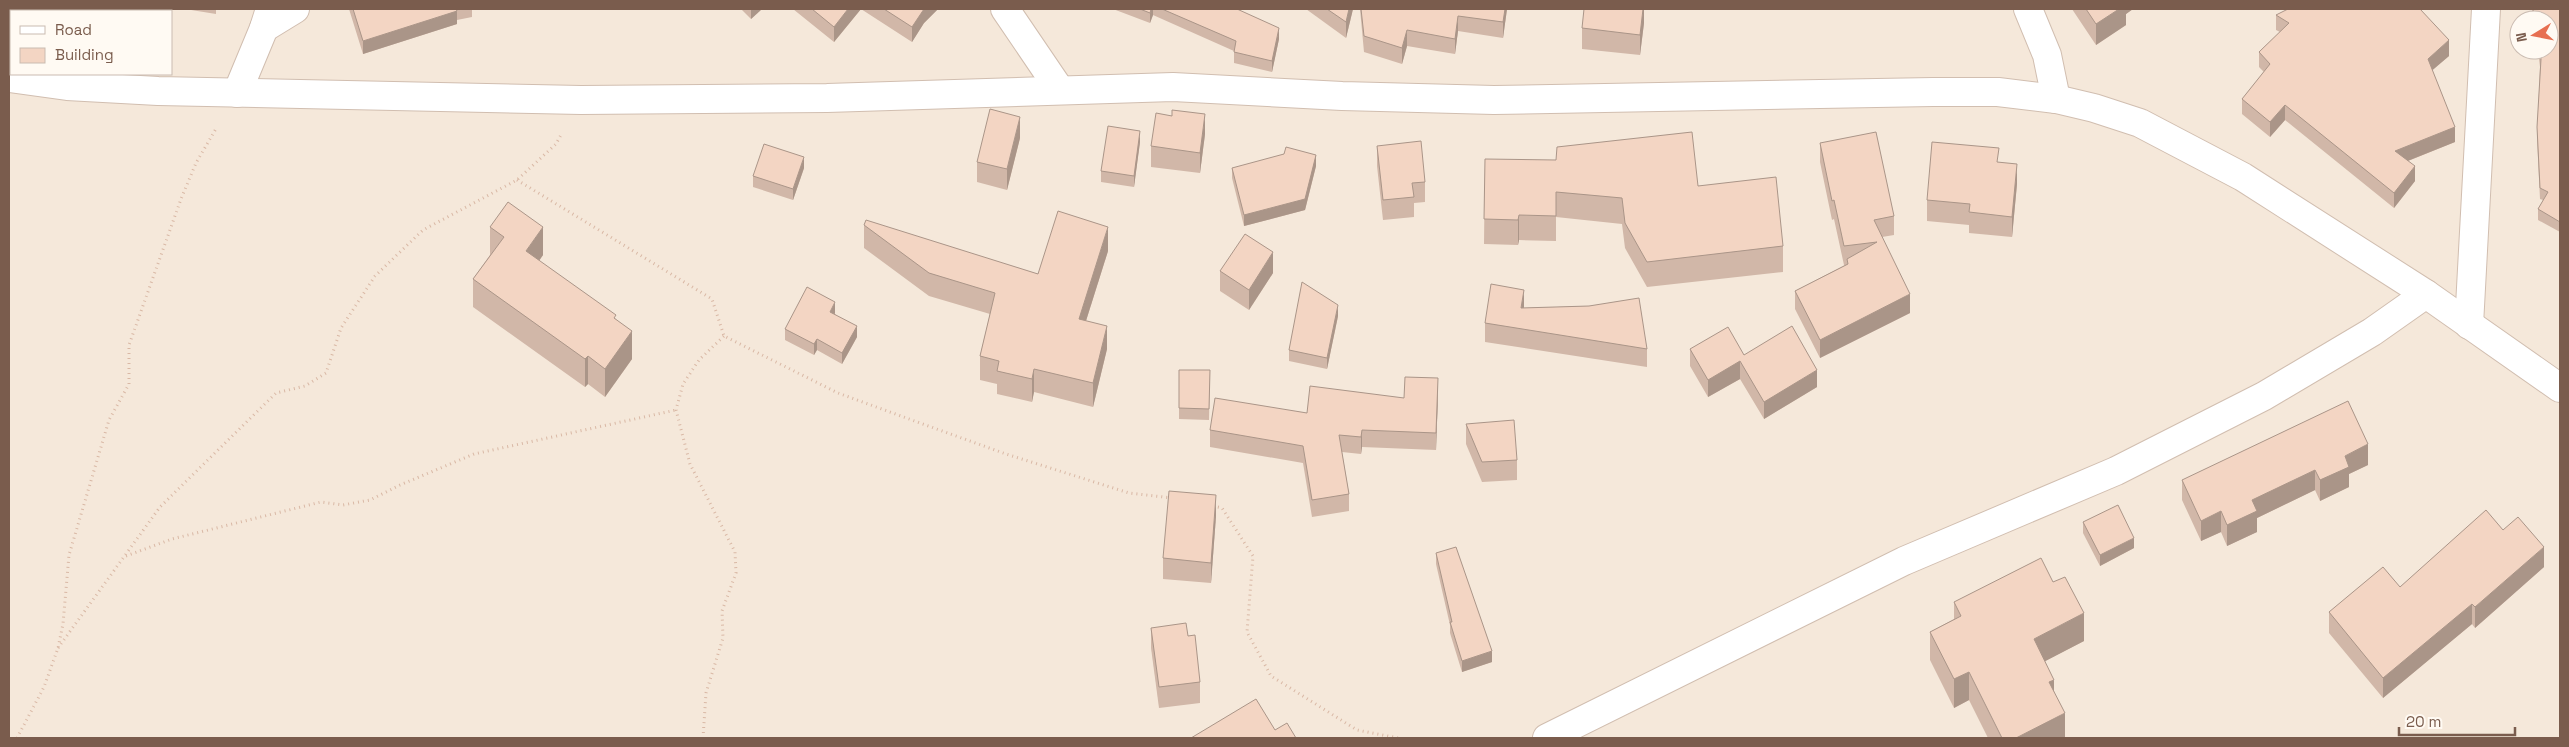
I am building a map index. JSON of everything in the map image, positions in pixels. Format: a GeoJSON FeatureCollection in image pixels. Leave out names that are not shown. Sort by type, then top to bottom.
{"type":"FeatureCollection","features":[{"type":"Feature","properties":{"kind":"street"},"geometry":{"type":"LineString","coordinates":[[237,93],[267,19],[295,9]]}},
{"type":"Feature","properties":{"kind":"street"},"geometry":{"type":"LineString","coordinates":[[1005,9],[1060,90]]}},
{"type":"Feature","properties":{"kind":"street"},"geometry":{"type":"LineString","coordinates":[[2028,9],[2047,55],[2056,99]]}},
{"type":"Feature","properties":{"kind":"street"},"geometry":{"type":"LineString","coordinates":[[2469,326],[2486,9]]}},
{"type":"Feature","properties":{"kind":"street"},"geometry":{"type":"LineString","coordinates":[[9,78],[67,86],[237,93],[581,100],[828,98],[1173,87],[1342,96],[1494,100],[1998,92],[2056,99],[2094,108],[2140,123],[2242,177],[2426,294],[2469,326],[2560,388]]}},
{"type":"Feature","properties":{"kind":"street"},"geometry":{"type":"LineString","coordinates":[[1547,738],[1904,561],[2116,471],[2229,414],[2264,396],[2372,332],[2426,294]]}},
{"type":"Feature","properties":{"kind":"path"},"geometry":{"type":"LineString","coordinates":[[17,738],[44,688],[58,648],[63,624],[69,555],[109,420],[129,384],[129,345],[196,163],[237,93]]}},
{"type":"Feature","properties":{"kind":"path"},"geometry":{"type":"LineString","coordinates":[[58,648],[160,507],[276,393],[305,386],[326,373],[341,328],[375,276],[423,230],[517,180],[556,144],[581,100]]}},
{"type":"Feature","properties":{"kind":"path"},"geometry":{"type":"LineString","coordinates":[[517,180],[712,299],[724,336],[838,392],[1006,454],[1129,493],[1177,498]]}},
{"type":"Feature","properties":{"kind":"path"},"geometry":{"type":"LineString","coordinates":[[703,738],[706,693],[723,638],[722,611],[736,573],[735,552],[690,464],[676,410],[683,384],[700,360],[724,336]]}},
{"type":"Feature","properties":{"kind":"path"},"geometry":{"type":"LineString","coordinates":[[125,556],[172,539],[321,502],[343,505],[370,500],[400,484],[474,454],[676,410]]}},
{"type":"Feature","properties":{"kind":"path"},"geometry":{"type":"LineString","coordinates":[[1204,504],[1222,508],[1253,556],[1247,632],[1271,676],[1357,730],[1398,738]]}},
{"type":"Feature","properties":{"kind":"shaded area"},"geometry":{"type":"Polygon","coordinates":[[[9,9],[2560,9],[2560,738],[9,738],[9,9]]]}},
{"type":"Feature","properties":{"kind":"building"},"geometry":{"type":"Polygon","coordinates":[[[65,9],[121,9],[121,10],[65,9]]]}},
{"type":"Feature","properties":{"kind":"building"},"geometry":{"type":"Polygon","coordinates":[[[353,9],[456,9],[457,11],[363,41],[353,9]]]}},
{"type":"Feature","properties":{"kind":"building"},"geometry":{"type":"Polygon","coordinates":[[[812,9],[848,9],[834,27],[812,9]]]}},
{"type":"Feature","properties":{"kind":"building"},"geometry":{"type":"Polygon","coordinates":[[[884,9],[924,9],[912,27],[884,9]]]}},
{"type":"Feature","properties":{"kind":"building"},"geometry":{"type":"Polygon","coordinates":[[[1140,9],[1151,9],[1150,13],[1140,9]]]}},
{"type":"Feature","properties":{"kind":"building"},"geometry":{"type":"Polygon","coordinates":[[[1162,9],[1237,9],[1279,28],[1272,61],[1234,52],[1236,41],[1162,9]]]}},
{"type":"Feature","properties":{"kind":"building"},"geometry":{"type":"Polygon","coordinates":[[[1327,9],[1349,9],[1346,22],[1327,9]]]}},
{"type":"Feature","properties":{"kind":"building"},"geometry":{"type":"Polygon","coordinates":[[[1361,9],[1505,9],[1503,22],[1458,16],[1455,39],[1407,30],[1402,48],[1364,36],[1361,9]]]}},
{"type":"Feature","properties":{"kind":"building"},"geometry":{"type":"Polygon","coordinates":[[[1584,9],[1643,9],[1640,35],[1582,28],[1584,9]]]}},
{"type":"Feature","properties":{"kind":"building"},"geometry":{"type":"Polygon","coordinates":[[[2086,9],[2119,9],[2096,24],[2086,9]]]}},
{"type":"Feature","properties":{"kind":"building"},"geometry":{"type":"Polygon","coordinates":[[[2288,9],[2420,9],[2449,40],[2428,59],[2455,127],[2395,151],[2415,166],[2394,193],[2285,105],[2270,122],[2242,99],[2270,64],[2259,52],[2289,23],[2276,15],[2288,9]]]}},
{"type":"Feature","properties":{"kind":"building"},"geometry":{"type":"Polygon","coordinates":[[[2560,9],[2560,222],[2538,209],[2548,192],[2540,188],[2537,127],[2541,60],[2559,60],[2559,10],[2533,10],[2560,9]]]}},
{"type":"Feature","properties":{"kind":"building"},"geometry":{"type":"Polygon","coordinates":[[[990,109],[1020,117],[1007,169],[977,162],[990,109]]]}},
{"type":"Feature","properties":{"kind":"building"},"geometry":{"type":"Polygon","coordinates":[[[1172,110],[1205,114],[1200,153],[1151,146],[1156,113],[1172,116],[1172,110]]]}},
{"type":"Feature","properties":{"kind":"building"},"geometry":{"type":"Polygon","coordinates":[[[1108,126],[1140,131],[1134,176],[1101,171],[1108,126]]]}},
{"type":"Feature","properties":{"kind":"building"},"geometry":{"type":"Polygon","coordinates":[[[1692,132],[1698,186],[1776,177],[1783,246],[1647,262],[1625,223],[1622,198],[1556,192],[1556,216],[1519,215],[1518,220],[1484,219],[1485,159],[1556,160],[1557,147],[1692,132]]]}},
{"type":"Feature","properties":{"kind":"building"},"geometry":{"type":"Polygon","coordinates":[[[1876,132],[1894,216],[1874,220],[1910,294],[1820,340],[1795,291],[1848,264],[1847,259],[1877,242],[1844,246],[1820,143],[1876,132]]]}},
{"type":"Feature","properties":{"kind":"building"},"geometry":{"type":"Polygon","coordinates":[[[1421,141],[1425,182],[1412,183],[1414,197],[1383,200],[1377,146],[1421,141]]]}},
{"type":"Feature","properties":{"kind":"building"},"geometry":{"type":"Polygon","coordinates":[[[1932,142],[1999,148],[1997,162],[2017,164],[2012,217],[1969,212],[1970,204],[1927,200],[1932,142]]]}},
{"type":"Feature","properties":{"kind":"building"},"geometry":{"type":"Polygon","coordinates":[[[764,144],[804,157],[793,189],[753,176],[764,144]]]}},
{"type":"Feature","properties":{"kind":"building"},"geometry":{"type":"Polygon","coordinates":[[[1286,147],[1316,155],[1305,199],[1244,215],[1232,168],[1284,154],[1286,147]]]}},
{"type":"Feature","properties":{"kind":"building"},"geometry":{"type":"Polygon","coordinates":[[[508,202],[543,227],[526,251],[616,315],[614,318],[632,331],[605,369],[588,356],[585,359],[473,279],[504,237],[490,227],[508,202]]]}},
{"type":"Feature","properties":{"kind":"building"},"geometry":{"type":"Polygon","coordinates":[[[1058,211],[1108,227],[1079,319],[1107,326],[1093,383],[1034,369],[1032,379],[997,371],[999,361],[980,356],[995,293],[929,273],[864,225],[866,220],[1038,274],[1058,211]]]}},
{"type":"Feature","properties":{"kind":"building"},"geometry":{"type":"Polygon","coordinates":[[[1245,234],[1273,252],[1249,290],[1220,271],[1245,234]]]}},
{"type":"Feature","properties":{"kind":"building"},"geometry":{"type":"Polygon","coordinates":[[[1302,282],[1338,305],[1327,358],[1289,350],[1302,282]]]}},
{"type":"Feature","properties":{"kind":"building"},"geometry":{"type":"Polygon","coordinates":[[[1491,284],[1524,290],[1521,308],[1589,306],[1639,298],[1647,349],[1485,323],[1491,284]]]}},
{"type":"Feature","properties":{"kind":"building"},"geometry":{"type":"Polygon","coordinates":[[[807,287],[835,302],[830,312],[857,326],[842,353],[817,339],[814,344],[785,329],[807,287]]]}},
{"type":"Feature","properties":{"kind":"building"},"geometry":{"type":"Polygon","coordinates":[[[1792,326],[1817,370],[1764,402],[1740,361],[1708,380],[1690,349],[1728,327],[1744,355],[1792,326]]]}},
{"type":"Feature","properties":{"kind":"building"},"geometry":{"type":"Polygon","coordinates":[[[1179,370],[1210,370],[1209,409],[1179,408],[1179,370]]]}},
{"type":"Feature","properties":{"kind":"building"},"geometry":{"type":"Polygon","coordinates":[[[1405,377],[1438,378],[1436,433],[1362,430],[1361,437],[1339,435],[1349,494],[1312,500],[1303,446],[1210,430],[1215,398],[1307,413],[1310,386],[1404,398],[1405,377]]]}},
{"type":"Feature","properties":{"kind":"building"},"geometry":{"type":"Polygon","coordinates":[[[2348,401],[2368,444],[2345,456],[2349,467],[2320,480],[2315,470],[2252,500],[2257,511],[2227,525],[2221,511],[2201,521],[2182,480],[2348,401]]]}},
{"type":"Feature","properties":{"kind":"building"},"geometry":{"type":"Polygon","coordinates":[[[1514,420],[1517,460],[1482,462],[1466,424],[1514,420]]]}},
{"type":"Feature","properties":{"kind":"building"},"geometry":{"type":"Polygon","coordinates":[[[1169,491],[1216,495],[1211,563],[1163,558],[1169,491]]]}},
{"type":"Feature","properties":{"kind":"building"},"geometry":{"type":"Polygon","coordinates":[[[2118,505],[2134,538],[2100,555],[2083,522],[2118,505]]]}},
{"type":"Feature","properties":{"kind":"building"},"geometry":{"type":"Polygon","coordinates":[[[2486,510],[2503,530],[2518,517],[2544,547],[2475,607],[2472,604],[2383,678],[2329,612],[2383,567],[2400,587],[2486,510]]]}},
{"type":"Feature","properties":{"kind":"building"},"geometry":{"type":"Polygon","coordinates":[[[1456,547],[1492,651],[1462,661],[1450,622],[1452,622],[1436,553],[1456,547]]]}},
{"type":"Feature","properties":{"kind":"building"},"geometry":{"type":"Polygon","coordinates":[[[2041,558],[2053,582],[2065,577],[2084,613],[2034,639],[2054,680],[2049,682],[2065,713],[2016,738],[2002,738],[1969,672],[1954,679],[1930,632],[1961,616],[1954,602],[2041,558]]]}},
{"type":"Feature","properties":{"kind":"building"},"geometry":{"type":"Polygon","coordinates":[[[1186,623],[1188,636],[1195,635],[1200,682],[1159,687],[1151,628],[1186,623]]]}},
{"type":"Feature","properties":{"kind":"building"},"geometry":{"type":"Polygon","coordinates":[[[1256,699],[1275,730],[1287,723],[1296,738],[1191,738],[1256,699]]]}}]}
